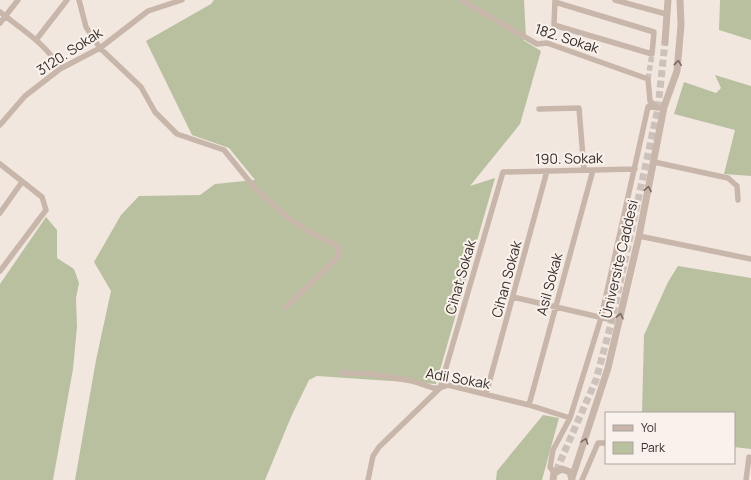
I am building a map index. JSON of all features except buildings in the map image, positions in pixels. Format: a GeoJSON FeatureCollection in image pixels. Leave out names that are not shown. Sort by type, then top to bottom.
{"type":"FeatureCollection","features":[{"type":"Feature","properties":{"kind":"street"},"geometry":{"type":"LineString","coordinates":[[0,23],[18,0]]}},
{"type":"Feature","properties":{"kind":"street"},"geometry":{"type":"LineString","coordinates":[[36,40],[66,0]]}},
{"type":"Feature","properties":{"kind":"street"},"geometry":{"type":"LineString","coordinates":[[79,0],[86,27],[100,48],[141,87],[156,112],[177,134],[224,150],[254,187],[288,218],[308,231],[334,244],[339,249],[338,257],[286,308]]}},
{"type":"Feature","properties":{"kind":"street","name":"3120. Sokak"},"geometry":{"type":"LineString","coordinates":[[0,125],[25,96],[60,69],[100,48],[148,12],[182,0]]}},
{"type":"Feature","properties":{"kind":"street","name":"182. Sokak"},"geometry":{"type":"LineString","coordinates":[[461,0],[537,44],[546,43],[648,79],[650,101],[658,108],[648,107],[635,169]]}},
{"type":"Feature","properties":{"kind":"street"},"geometry":{"type":"LineString","coordinates":[[615,0],[666,14]]}},
{"type":"Feature","properties":{"kind":"street"},"geometry":{"type":"LineString","coordinates":[[664,42],[668,0]]}},
{"type":"Feature","properties":{"kind":"street","name":"Üniversite Caddesi"},"geometry":{"type":"LineString","coordinates":[[572,479],[608,368],[639,236],[664,107],[677,71],[680,43],[680,0]]}},
{"type":"Feature","properties":{"kind":"street"},"geometry":{"type":"LineString","coordinates":[[555,1],[654,32],[652,54],[554,25],[555,1]]}},
{"type":"Feature","properties":{"kind":"street"},"geometry":{"type":"LineString","coordinates":[[0,12],[36,40],[56,62],[60,69]]}},
{"type":"Feature","properties":{"kind":"street"},"geometry":{"type":"LineString","coordinates":[[539,110],[579,108],[584,170]]}},
{"type":"Feature","properties":{"kind":"street"},"geometry":{"type":"LineString","coordinates":[[654,162],[728,178],[737,186],[738,200]]}},
{"type":"Feature","properties":{"kind":"street"},"geometry":{"type":"LineString","coordinates":[[0,164],[42,197],[46,210],[0,272]]}},
{"type":"Feature","properties":{"kind":"street"},"geometry":{"type":"LineString","coordinates":[[554,477],[550,466],[553,450],[570,418],[601,318],[635,169]]}},
{"type":"Feature","properties":{"kind":"street","name":"190. Sokak"},"geometry":{"type":"LineString","coordinates":[[503,172],[635,169]]}},
{"type":"Feature","properties":{"kind":"street","name":"Asil Sokak"},"geometry":{"type":"LineString","coordinates":[[529,405],[592,170]]}},
{"type":"Feature","properties":{"kind":"street","name":"Cihan Sokak"},"geometry":{"type":"LineString","coordinates":[[486,394],[514,297],[547,171]]}},
{"type":"Feature","properties":{"kind":"street","name":"Cihat Sokak"},"geometry":{"type":"LineString","coordinates":[[440,388],[503,172]]}},
{"type":"Feature","properties":{"kind":"street"},"geometry":{"type":"LineString","coordinates":[[0,213],[22,182]]}},
{"type":"Feature","properties":{"kind":"street"},"geometry":{"type":"LineString","coordinates":[[639,236],[751,259]]}},
{"type":"Feature","properties":{"kind":"street"},"geometry":{"type":"LineString","coordinates":[[514,297],[612,320]]}},
{"type":"Feature","properties":{"kind":"street","name":"Adil Sokak"},"geometry":{"type":"LineString","coordinates":[[341,372],[373,374],[404,379],[440,388],[448,385],[529,405],[570,418]]}},
{"type":"Feature","properties":{"kind":"street"},"geometry":{"type":"LineString","coordinates":[[368,480],[373,456],[379,447],[440,388]]}},
{"type":"Feature","properties":{"kind":"street"},"geometry":{"type":"LineString","coordinates":[[582,480],[598,443],[605,443]]}},
{"type":"Feature","properties":{"kind":"street"},"geometry":{"type":"LineString","coordinates":[[746,480],[749,457]]}},
{"type":"Feature","properties":{"kind":"street"},"geometry":{"type":"LineString","coordinates":[[554,477],[559,469],[565,469],[570,472],[572,479]]}},
{"type":"Feature","properties":{"kind":"green space"},"geometry":{"type":"Polygon","coordinates":[[[214,0],[524,0],[526,38],[523,40],[541,51],[520,124],[470,186],[495,178],[436,384],[317,376],[309,380],[291,417],[265,480],[75,480],[96,360],[111,291],[94,262],[121,215],[139,196],[200,195],[215,184],[255,180],[229,148],[192,135],[146,41],[211,4],[214,0]]]}},
{"type":"Feature","properties":{"kind":"green space"},"geometry":{"type":"Polygon","coordinates":[[[720,0],[751,0],[751,40],[719,30],[720,0]]]}},
{"type":"Feature","properties":{"kind":"green space"},"geometry":{"type":"Polygon","coordinates":[[[715,75],[751,86],[751,176],[724,174],[735,130],[674,114],[684,82],[716,93],[721,88],[715,75]]]}},
{"type":"Feature","properties":{"kind":"green space"},"geometry":{"type":"Polygon","coordinates":[[[46,217],[57,230],[57,258],[74,269],[79,283],[76,298],[77,327],[73,369],[53,480],[0,480],[0,284],[46,217]]]}},
{"type":"Feature","properties":{"kind":"green space"},"geometry":{"type":"Polygon","coordinates":[[[678,266],[751,278],[751,449],[735,447],[735,412],[642,412],[644,335],[668,282],[678,266]]]}},
{"type":"Feature","properties":{"kind":"green space"},"geometry":{"type":"Polygon","coordinates":[[[543,415],[559,418],[542,480],[496,480],[497,471],[543,415]]]}},
{"type":"Feature","properties":{"kind":"tunnel"},"geometry":{"type":"LineString","coordinates":[[556,471],[596,380],[612,320],[658,108],[665,42]]}},
{"type":"Feature","properties":{"kind":"tunnel"},"geometry":{"type":"LineString","coordinates":[[648,79],[652,54]]}}]}
